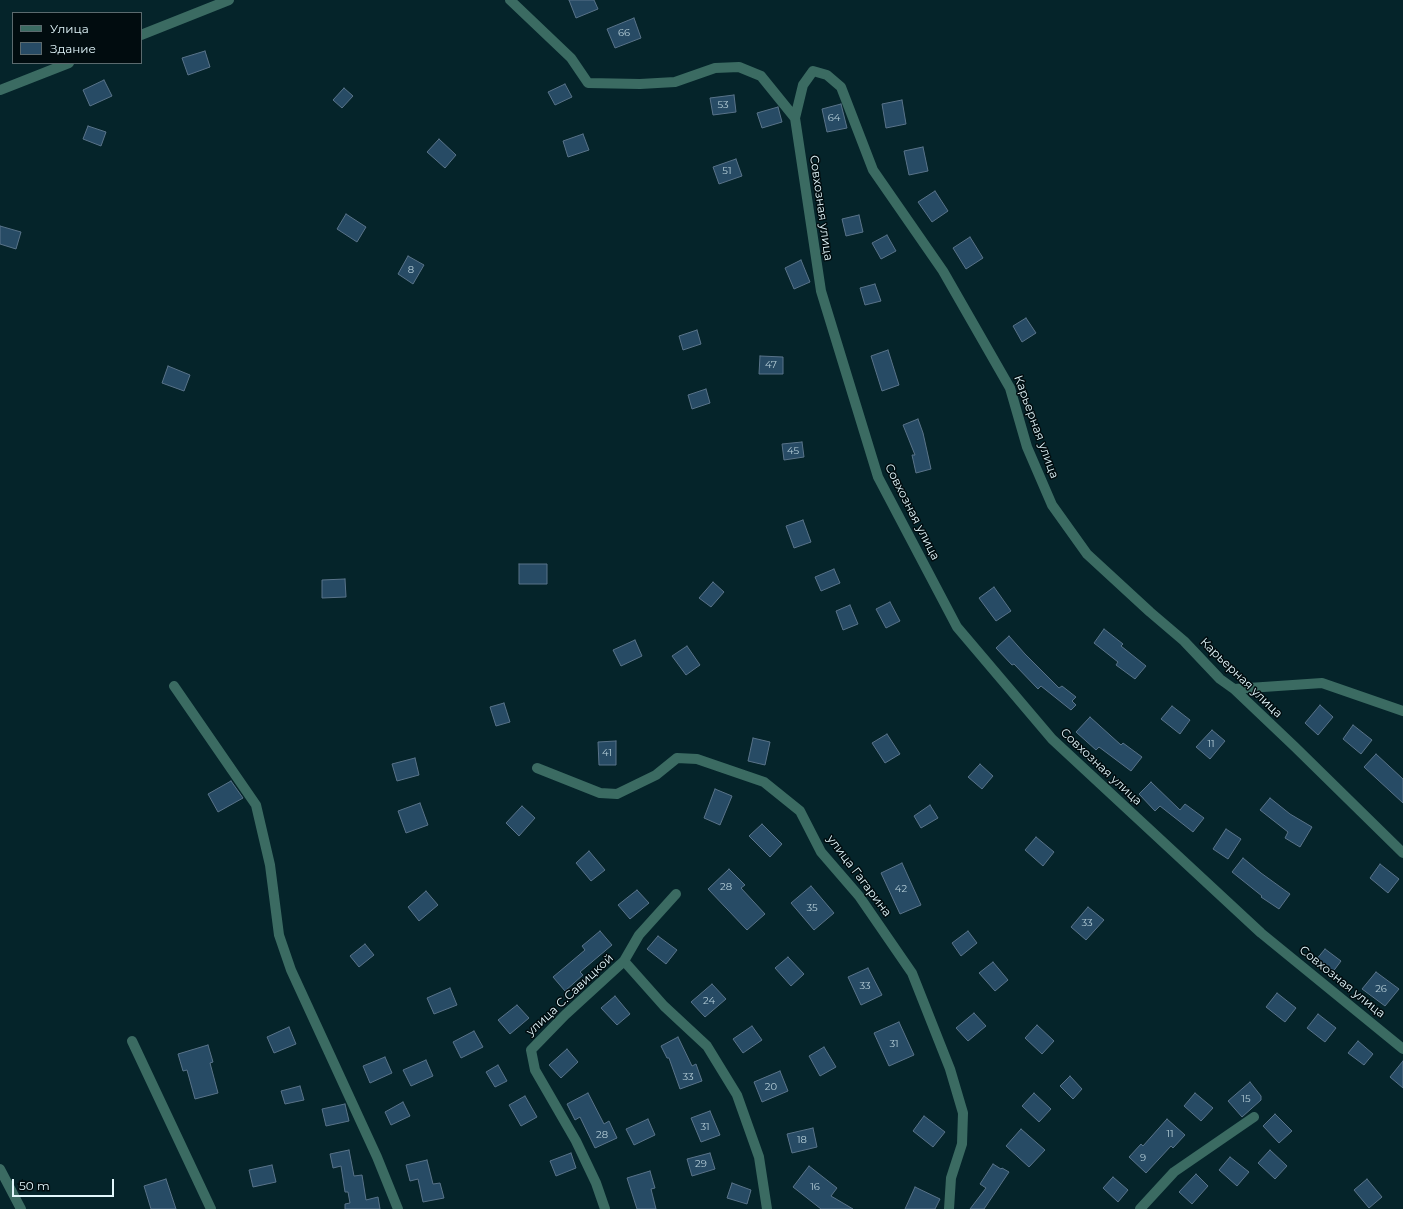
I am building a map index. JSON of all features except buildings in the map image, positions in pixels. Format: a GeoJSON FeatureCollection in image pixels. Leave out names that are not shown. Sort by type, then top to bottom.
{"type":"FeatureCollection","features":[{"type":"Feature","properties":{"kind":"street"},"geometry":{"type":"LineString","coordinates":[[142,35],[229,0]]}},
{"type":"Feature","properties":{"kind":"street"},"geometry":{"type":"LineString","coordinates":[[510,0],[571,58],[588,83],[640,84],[675,82],[715,68],[739,67],[761,76],[795,118]]}},
{"type":"Feature","properties":{"kind":"street"},"geometry":{"type":"LineString","coordinates":[[0,90],[66,64]]}},
{"type":"Feature","properties":{"kind":"street","name":"Карьерная улица"},"geometry":{"type":"LineString","coordinates":[[795,118],[803,84],[813,71],[827,75],[841,87],[873,170],[943,271],[1010,388],[1028,446],[1052,505],[1087,554],[1184,641],[1220,679],[1234,689],[1403,853]]}},
{"type":"Feature","properties":{"kind":"street","name":"Совхозная улица"},"geometry":{"type":"LineString","coordinates":[[795,118],[821,291],[878,477],[957,627],[1052,739],[1261,933],[1403,1049]]}},
{"type":"Feature","properties":{"kind":"street"},"geometry":{"type":"LineString","coordinates":[[1234,689],[1322,683],[1403,711]]}},
{"type":"Feature","properties":{"kind":"street"},"geometry":{"type":"LineString","coordinates":[[174,686],[256,805],[270,865],[279,935],[291,970],[377,1157],[398,1209]]}},
{"type":"Feature","properties":{"kind":"street","name":"улица Гагарина"},"geometry":{"type":"LineString","coordinates":[[537,768],[600,793],[617,794],[656,775],[677,758],[697,759],[764,782],[800,811],[822,852],[859,896],[912,973],[950,1069],[963,1113],[962,1144],[951,1178],[949,1209]]}},
{"type":"Feature","properties":{"kind":"street","name":"улица С.Савицкой"},"geometry":{"type":"LineString","coordinates":[[605,1209],[596,1183],[576,1141],[535,1070],[531,1050],[564,1014],[624,961],[639,935],[676,894]]}},
{"type":"Feature","properties":{"kind":"street"},"geometry":{"type":"LineString","coordinates":[[624,961],[664,1006],[707,1046],[737,1095],[759,1157],[767,1209]]}},
{"type":"Feature","properties":{"kind":"street"},"geometry":{"type":"LineString","coordinates":[[132,1041],[211,1209]]}},
{"type":"Feature","properties":{"kind":"street"},"geometry":{"type":"LineString","coordinates":[[1140,1209],[1174,1172],[1254,1117]]}},
{"type":"Feature","properties":{"kind":"street"},"geometry":{"type":"LineString","coordinates":[[0,1169],[21,1209]]}}]}
